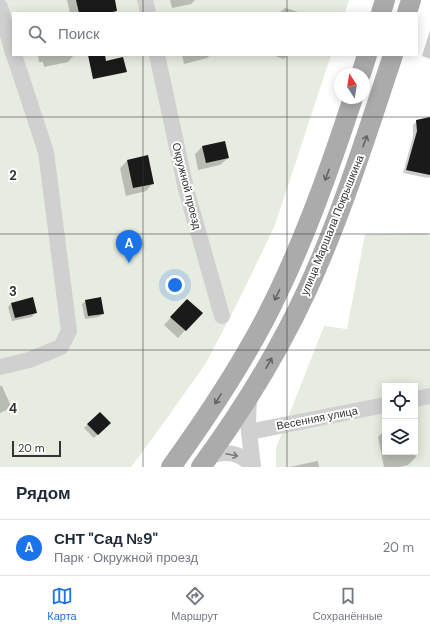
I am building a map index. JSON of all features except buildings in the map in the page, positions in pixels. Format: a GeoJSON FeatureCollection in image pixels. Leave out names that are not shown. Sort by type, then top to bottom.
{"type":"FeatureCollection","features":[{"type":"Feature","properties":{"kind":"main road"},"geometry":{"type":"LineString","coordinates":[[381,12],[385,0]]}},
{"type":"Feature","properties":{"kind":"main road"},"geometry":{"type":"LineString","coordinates":[[407,12],[411,0]]}},
{"type":"Feature","properties":{"kind":"main road"},"geometry":{"type":"LineString","coordinates":[[363,68],[367,56]]}},
{"type":"Feature","properties":{"kind":"main road","name":"улица Маршала Покрышкина"},"geometry":{"type":"LineString","coordinates":[[205,462],[249,396],[286,332],[319,263],[353,174],[393,56]]}},
{"type":"Feature","properties":{"kind":"main road","name":"улица Маршала Покрышкина"},"geometry":{"type":"LineString","coordinates":[[171,467],[232,378],[276,298],[313,211],[351,104]]}},
{"type":"Feature","properties":{"kind":"street"},"geometry":{"type":"LineString","coordinates":[[145,0],[148,12]]}},
{"type":"Feature","properties":{"kind":"street"},"geometry":{"type":"LineString","coordinates":[[0,7],[4,38],[12,52]]}},
{"type":"Feature","properties":{"kind":"street"},"geometry":{"type":"LineString","coordinates":[[0,367],[29,360],[61,347],[69,331],[46,152],[14,56]]}},
{"type":"Feature","properties":{"kind":"street","name":"Окружной проезд"},"geometry":{"type":"LineString","coordinates":[[157,56],[186,189],[222,316]]}},
{"type":"Feature","properties":{"kind":"street"},"geometry":{"type":"LineString","coordinates":[[249,396],[248,416],[253,467]]}},
{"type":"Feature","properties":{"kind":"street"},"geometry":{"type":"LineString","coordinates":[[418,398],[430,396]]}},
{"type":"Feature","properties":{"kind":"street","name":"Весенняя улица"},"geometry":{"type":"LineString","coordinates":[[249,432],[382,406]]}},
{"type":"Feature","properties":{"kind":"street"},"geometry":{"type":"LineString","coordinates":[[205,462],[220,453],[235,454],[245,459],[253,467]]}},
{"type":"Feature","properties":{"kind":"shaded area"},"geometry":{"type":"Polygon","coordinates":[[[0,0],[349,0],[345,12],[12,12],[12,56],[331,56],[275,225],[239,300],[206,363],[131,467],[0,467],[0,0]]]}},
{"type":"Feature","properties":{"kind":"shaded area"},"geometry":{"type":"Polygon","coordinates":[[[427,233],[430,237],[430,467],[276,467],[276,448],[324,326],[347,329],[365,234],[427,233]]]}},
{"type":"Feature","properties":{"kind":"place","name":"СНТ \"Сад №9\""},"geometry":{"type":"Point","coordinates":[129,263]}}]}
